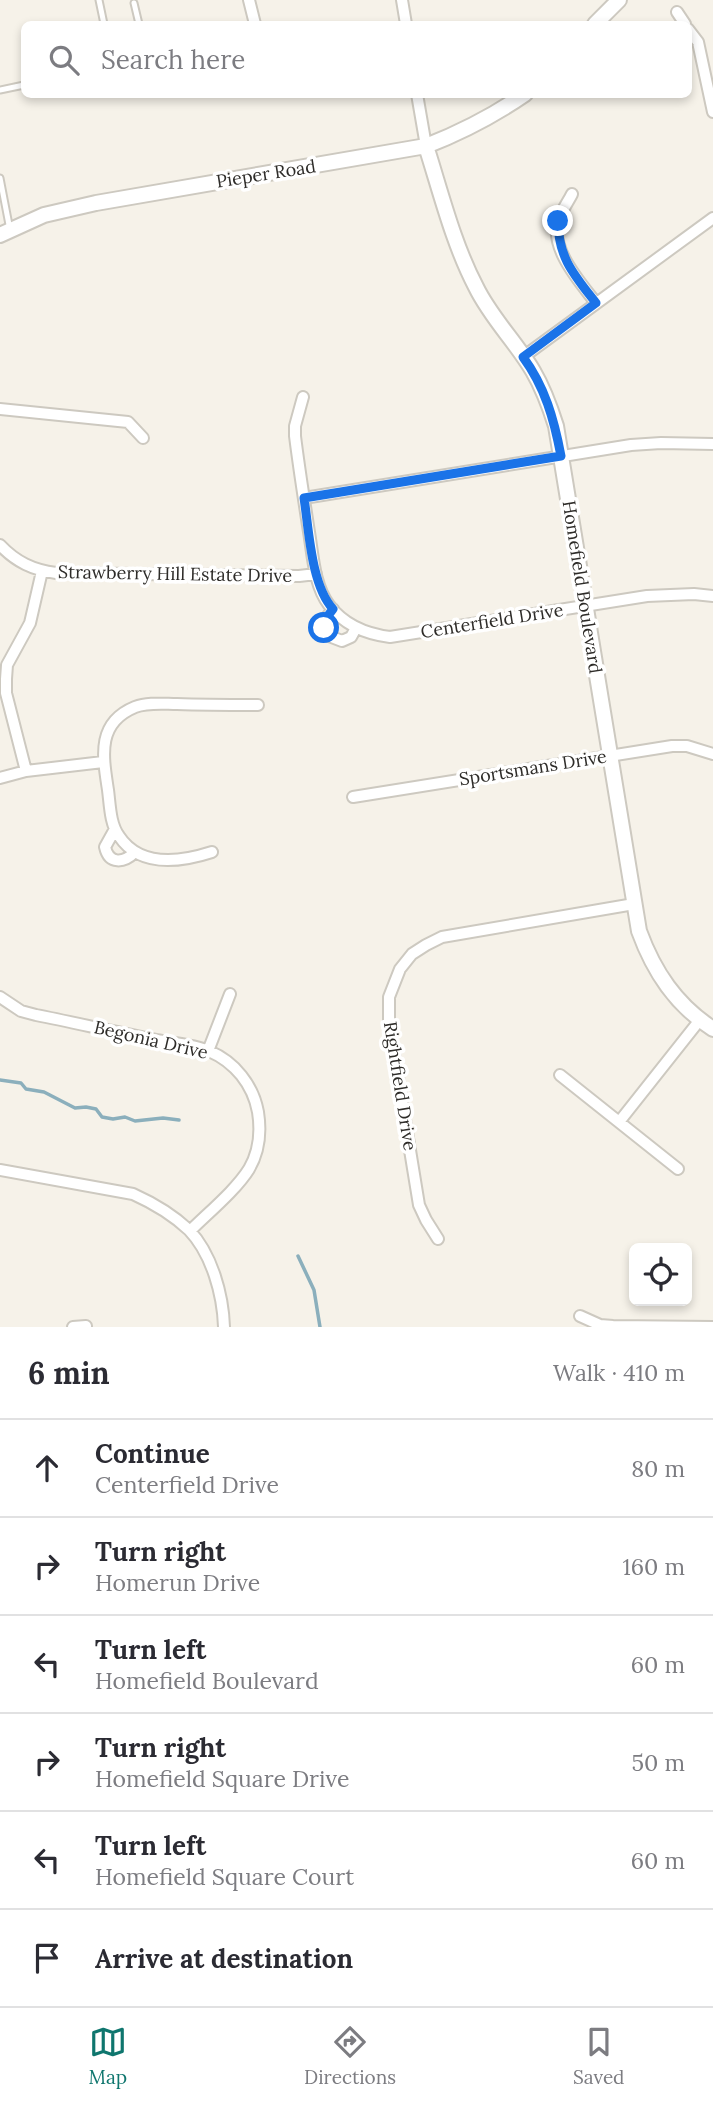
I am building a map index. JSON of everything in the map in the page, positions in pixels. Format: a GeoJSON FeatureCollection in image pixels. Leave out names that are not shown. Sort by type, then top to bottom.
{"type":"FeatureCollection","features":[{"type":"Feature","properties":{"kind":"street"},"geometry":{"type":"LineString","coordinates":[[249,0],[254,21]]}},
{"type":"Feature","properties":{"kind":"street"},"geometry":{"type":"LineString","coordinates":[[402,0],[406,21]]}},
{"type":"Feature","properties":{"kind":"street"},"geometry":{"type":"LineString","coordinates":[[598,21],[619,0]]}},
{"type":"Feature","properties":{"kind":"street"},"geometry":{"type":"LineString","coordinates":[[677,12],[683,21]]}},
{"type":"Feature","properties":{"kind":"street"},"geometry":{"type":"LineString","coordinates":[[692,34],[698,42],[713,112]]}},
{"type":"Feature","properties":{"kind":"street"},"geometry":{"type":"LineString","coordinates":[[418,98],[426,146]]}},
{"type":"Feature","properties":{"kind":"street","name":"Pieper Road"},"geometry":{"type":"LineString","coordinates":[[5,232],[44,215],[96,203],[426,146],[459,133],[519,98]]}},
{"type":"Feature","properties":{"kind":"street","name":"Homefield Boulevard"},"geometry":{"type":"LineString","coordinates":[[426,146],[464,263],[489,311],[533,371],[549,405],[561,456],[639,931],[655,970],[682,1005],[713,1030]]}},
{"type":"Feature","properties":{"kind":"street"},"geometry":{"type":"LineString","coordinates":[[572,194],[558,221],[558,238],[562,255],[569,267],[596,303]]}},
{"type":"Feature","properties":{"kind":"street"},"geometry":{"type":"LineString","coordinates":[[523,357],[713,218]]}},
{"type":"Feature","properties":{"kind":"street","name":"Centerfield Drive"},"geometry":{"type":"LineString","coordinates":[[303,397],[295,436],[316,574],[333,609],[356,628],[390,637],[647,596],[713,596]]}},
{"type":"Feature","properties":{"kind":"street"},"geometry":{"type":"LineString","coordinates":[[0,409],[128,422],[144,438]]}},
{"type":"Feature","properties":{"kind":"street"},"geometry":{"type":"LineString","coordinates":[[304,498],[651,443],[713,444]]}},
{"type":"Feature","properties":{"kind":"street","name":"Strawberry Hill Estate Drive"},"geometry":{"type":"LineString","coordinates":[[0,545],[30,568],[74,574],[316,574]]}},
{"type":"Feature","properties":{"kind":"street"},"geometry":{"type":"LineString","coordinates":[[26,771],[6,693],[7,665],[30,623],[42,571]]}},
{"type":"Feature","properties":{"kind":"street","name":"Centerfield Drive"},"geometry":{"type":"LineString","coordinates":[[333,609],[324,628],[328,636],[342,641],[351,637],[356,628]]}},
{"type":"Feature","properties":{"kind":"street"},"geometry":{"type":"LineString","coordinates":[[212,852],[194,858],[174,860],[150,859],[135,852],[113,823],[103,762],[105,737],[117,719],[138,706],[258,705]]}},
{"type":"Feature","properties":{"kind":"street","name":"Sportsmans Drive"},"geometry":{"type":"LineString","coordinates":[[353,797],[672,746],[687,746],[713,754]]}},
{"type":"Feature","properties":{"kind":"street"},"geometry":{"type":"LineString","coordinates":[[0,778],[26,771],[103,762]]}},
{"type":"Feature","properties":{"kind":"street"},"geometry":{"type":"LineString","coordinates":[[118,833],[105,847],[106,853],[119,861],[128,859],[135,852]]}},
{"type":"Feature","properties":{"kind":"street","name":"Rightfield Drive"},"geometry":{"type":"LineString","coordinates":[[438,1239],[419,1205],[389,1022],[389,997],[400,969],[412,954],[442,937],[634,904]]}},
{"type":"Feature","properties":{"kind":"street"},"geometry":{"type":"LineString","coordinates":[[208,1051],[230,994]]}},
{"type":"Feature","properties":{"kind":"street","name":"Begonia Drive"},"geometry":{"type":"LineString","coordinates":[[0,997],[20,1011],[208,1051],[234,1067],[252,1091],[260,1137],[250,1167],[243,1177],[190,1231]]}},
{"type":"Feature","properties":{"kind":"street"},"geometry":{"type":"LineString","coordinates":[[619,1122],[699,1021]]}},
{"type":"Feature","properties":{"kind":"street"},"geometry":{"type":"LineString","coordinates":[[560,1075],[678,1169]]}},
{"type":"Feature","properties":{"kind":"street"},"geometry":{"type":"LineString","coordinates":[[0,1170],[133,1195],[152,1203],[190,1231],[204,1253],[219,1288],[224,1327]]}},
{"type":"Feature","properties":{"kind":"street"},"geometry":{"type":"LineString","coordinates":[[580,1316],[600,1325],[713,1327]]}},
{"type":"Feature","properties":{"kind":"street"},"geometry":{"type":"LineString","coordinates":[[73,1327],[86,1326]]}},
{"type":"Feature","properties":{"kind":"lane"},"geometry":{"type":"LineString","coordinates":[[99,0],[103,21]]}},
{"type":"Feature","properties":{"kind":"lane"},"geometry":{"type":"LineString","coordinates":[[134,3],[138,21]]}},
{"type":"Feature","properties":{"kind":"lane"},"geometry":{"type":"LineString","coordinates":[[0,90],[21,86]]}},
{"type":"Feature","properties":{"kind":"lane"},"geometry":{"type":"LineString","coordinates":[[0,178],[5,232]]}},
{"type":"Feature","properties":{"kind":"waterway"},"geometry":{"type":"LineString","coordinates":[[0,1080],[21,1083],[26,1089],[44,1092],[75,1108],[96,1109],[102,1117],[125,1117],[135,1121],[163,1118],[179,1120]]}},
{"type":"Feature","properties":{"kind":"waterway"},"geometry":{"type":"LineString","coordinates":[[298,1256],[314,1290],[320,1327]]}},
{"type":"Feature","properties":{"kind":"route"},"geometry":{"type":"LineString","coordinates":[[324,628],[333,609],[328,604],[316,574],[304,498],[561,456],[549,405],[533,371],[523,357],[596,303],[562,255],[558,221]]}}]}
